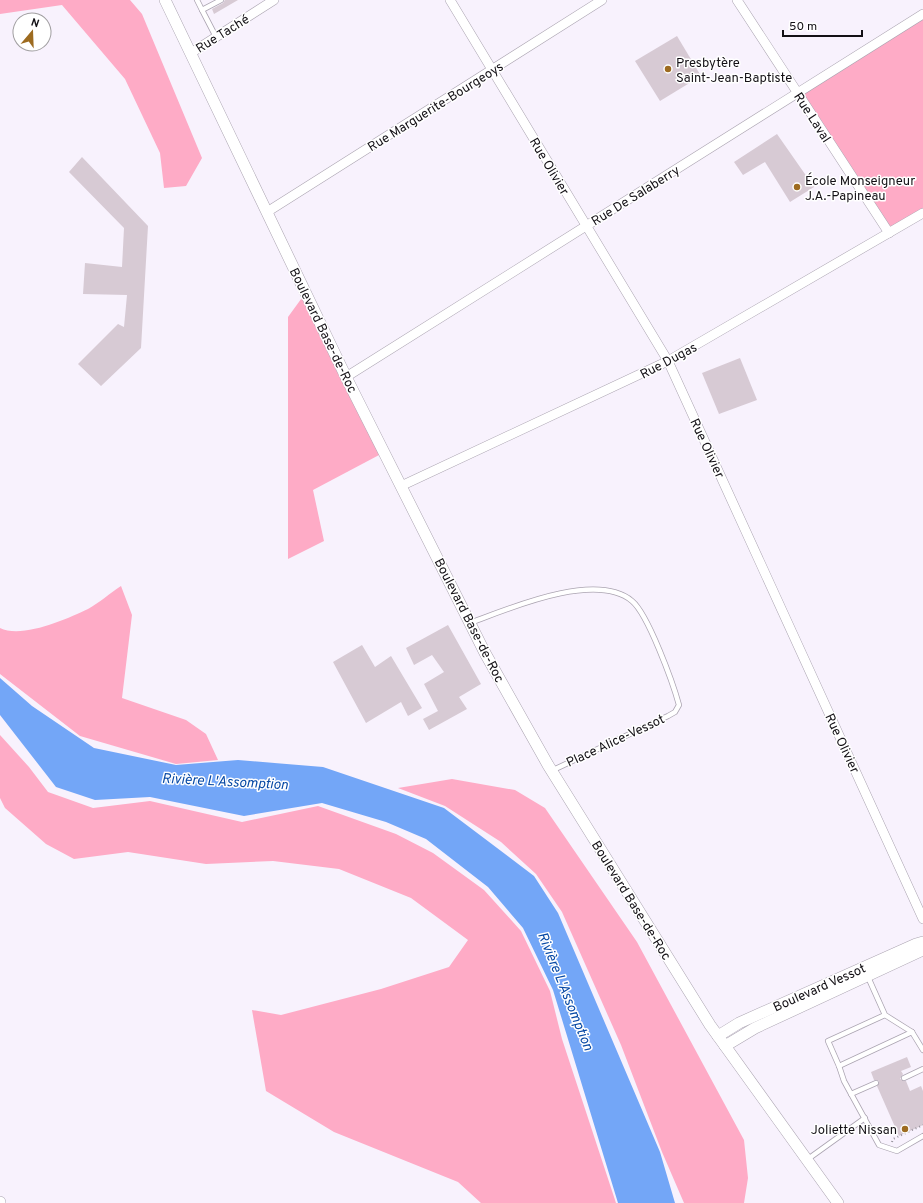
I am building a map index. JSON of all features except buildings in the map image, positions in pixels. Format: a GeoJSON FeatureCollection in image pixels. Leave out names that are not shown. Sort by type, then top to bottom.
{"type":"FeatureCollection","features":[{"type":"Feature","properties":{"kind":"street","name":"Boulevard Base-de-Roc"},"geometry":{"type":"LineString","coordinates":[[164,0],[268,212],[346,377],[470,623],[551,771],[718,1036],[838,1203]]}},
{"type":"Feature","properties":{"kind":"street","name":"Rue Taché"},"geometry":{"type":"LineString","coordinates":[[191,53],[264,3],[274,0]]}},
{"type":"Feature","properties":{"kind":"street","name":"Rue Olivier"},"geometry":{"type":"LineString","coordinates":[[450,0],[668,361],[923,919]]}},
{"type":"Feature","properties":{"kind":"street","name":"Rue Marguerite-Bourgeoys"},"geometry":{"type":"LineString","coordinates":[[268,212],[602,0]]}},
{"type":"Feature","properties":{"kind":"street","name":"Rue Laval"},"geometry":{"type":"LineString","coordinates":[[737,0],[888,233]]}},
{"type":"Feature","properties":{"kind":"street","name":"Rue De Salaberry"},"geometry":{"type":"LineString","coordinates":[[346,377],[923,14]]}},
{"type":"Feature","properties":{"kind":"street","name":"Rue Dugas"},"geometry":{"type":"LineString","coordinates":[[401,486],[668,361],[923,213]]}},
{"type":"Feature","properties":{"kind":"street","name":"Boulevard Vessot"},"geometry":{"type":"LineString","coordinates":[[718,1036],[739,1023],[923,942]]}},
{"type":"Feature","properties":{"kind":"street","name":"Boulevard Vessot"},"geometry":{"type":"LineString","coordinates":[[726,1046],[755,1028],[868,977],[923,950]]}},
{"type":"Feature","properties":{"kind":"lane"},"geometry":{"type":"LineString","coordinates":[[197,0],[216,37]]}},
{"type":"Feature","properties":{"kind":"lane"},"geometry":{"type":"LineString","coordinates":[[202,10],[221,0]]}},
{"type":"Feature","properties":{"kind":"lane","name":"Place Alice-Vessot"},"geometry":{"type":"LineString","coordinates":[[470,623],[508,608],[552,596],[598,588],[618,592],[633,601],[644,616],[668,671],[679,705],[674,712],[668,716],[551,771]]}},
{"type":"Feature","properties":{"kind":"lane"},"geometry":{"type":"LineString","coordinates":[[868,977],[885,1014],[912,1032],[923,1050]]}},
{"type":"Feature","properties":{"kind":"lane"},"geometry":{"type":"LineString","coordinates":[[885,1014],[828,1041],[844,1081],[879,1145],[897,1151],[923,1136]]}},
{"type":"Feature","properties":{"kind":"lane"},"geometry":{"type":"LineString","coordinates":[[839,1066],[912,1032]]}},
{"type":"Feature","properties":{"kind":"lane"},"geometry":{"type":"LineString","coordinates":[[904,1078],[923,1069]]}},
{"type":"Feature","properties":{"kind":"lane"},"geometry":{"type":"LineString","coordinates":[[851,1094],[876,1083]]}},
{"type":"Feature","properties":{"kind":"lane"},"geometry":{"type":"LineString","coordinates":[[807,1160],[865,1118]]}},
{"type":"Feature","properties":{"kind":"path"},"geometry":{"type":"LineString","coordinates":[[893,1139],[923,1125]]}},
{"type":"Feature","properties":{"kind":"shaded area"},"geometry":{"type":"Polygon","coordinates":[[[0,0],[130,0],[142,14],[202,158],[186,186],[164,188],[160,153],[125,79],[62,5],[0,14],[0,0]]]}},
{"type":"Feature","properties":{"kind":"shaded area"},"geometry":{"type":"Polygon","coordinates":[[[923,14],[923,212],[889,233],[797,93],[923,14]]]}},
{"type":"Feature","properties":{"kind":"shaded area"},"geometry":{"type":"Polygon","coordinates":[[[304,295],[381,454],[313,490],[324,541],[288,559],[288,317],[304,295]]]}},
{"type":"Feature","properties":{"kind":"shaded area"},"geometry":{"type":"Polygon","coordinates":[[[121,586],[132,615],[122,698],[186,720],[206,734],[218,760],[176,764],[80,736],[0,674],[0,628],[9,631],[20,631],[57,622],[88,609],[121,586]]]}},
{"type":"Feature","properties":{"kind":"shaded area"},"geometry":{"type":"Polygon","coordinates":[[[0,735],[29,767],[48,792],[93,808],[150,801],[242,822],[318,806],[396,834],[433,853],[484,890],[521,931],[550,991],[562,1039],[616,1203],[481,1203],[458,1182],[334,1132],[266,1091],[252,1010],[281,1015],[381,989],[449,967],[468,940],[411,898],[339,869],[273,861],[206,864],[128,852],[74,859],[46,844],[5,808],[0,798],[0,735]]]}},
{"type":"Feature","properties":{"kind":"shaded area"},"geometry":{"type":"Polygon","coordinates":[[[452,779],[515,790],[545,808],[637,942],[744,1140],[748,1178],[744,1203],[684,1203],[662,1152],[621,1045],[562,912],[536,874],[501,842],[445,806],[398,788],[452,779]]]}},
{"type":"Feature","properties":{"kind":"water","name":"Rivière L'Assomption"},"geometry":{"type":"Polygon","coordinates":[[[0,678],[32,706],[94,748],[176,765],[238,760],[323,767],[444,808],[534,876],[558,913],[660,1152],[675,1203],[618,1203],[553,990],[523,928],[488,887],[426,839],[386,822],[322,803],[244,816],[150,797],[95,800],[56,787],[0,715],[0,678]]]}},
{"type":"Feature","properties":{"kind":"place","name":"Presbytère Saint-Jean-Baptiste"},"geometry":{"type":"Point","coordinates":[668,69]}},
{"type":"Feature","properties":{"kind":"place","name":"École Monseigneur J.A.-Papineau"},"geometry":{"type":"Point","coordinates":[797,187]}},
{"type":"Feature","properties":{"kind":"place","name":"Joliette Nissan"},"geometry":{"type":"Point","coordinates":[905,1129]}}]}
